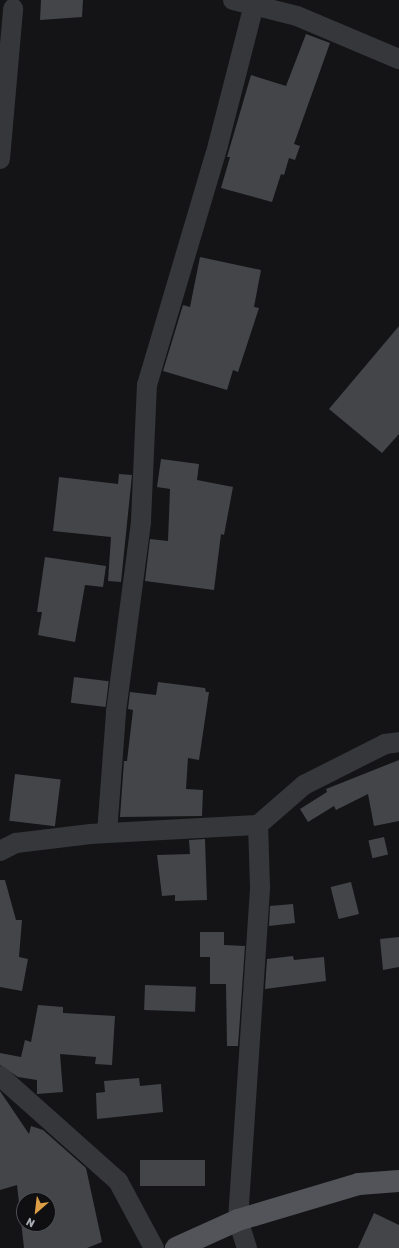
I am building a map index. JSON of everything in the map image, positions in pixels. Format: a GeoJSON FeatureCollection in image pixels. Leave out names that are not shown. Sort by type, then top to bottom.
{"type":"FeatureCollection","features":[{"type":"Feature","properties":{"kind":"main road"},"geometry":{"type":"LineString","coordinates":[[176,1248],[238,1220],[359,1184],[399,1181]]}},
{"type":"Feature","properties":{"kind":"street"},"geometry":{"type":"LineString","coordinates":[[233,0],[297,16],[399,59]]}},
{"type":"Feature","properties":{"kind":"street"},"geometry":{"type":"LineString","coordinates":[[107,833],[116,712],[141,521],[147,385],[218,145],[254,5]]}},
{"type":"Feature","properties":{"kind":"street"},"geometry":{"type":"LineString","coordinates":[[0,159],[13,9]]}},
{"type":"Feature","properties":{"kind":"street"},"geometry":{"type":"LineString","coordinates":[[0,851],[16,843],[107,833],[258,825],[304,785],[385,744],[399,742]]}},
{"type":"Feature","properties":{"kind":"street"},"geometry":{"type":"LineString","coordinates":[[247,1248],[238,1220],[260,887],[258,825]]}},
{"type":"Feature","properties":{"kind":"street"},"geometry":{"type":"LineString","coordinates":[[0,1076],[118,1181],[154,1248]]}},
{"type":"Feature","properties":{"kind":"building"},"geometry":{"type":"Polygon","coordinates":[[[41,0],[83,0],[82,17],[40,20],[41,0]]]}},
{"type":"Feature","properties":{"kind":"building"},"geometry":{"type":"Polygon","coordinates":[[[306,34],[330,43],[294,144],[300,146],[295,160],[289,158],[284,175],[281,174],[272,202],[221,188],[230,157],[227,157],[251,75],[286,86],[306,34]]]}},
{"type":"Feature","properties":{"kind":"building"},"geometry":{"type":"Polygon","coordinates":[[[200,257],[261,270],[254,307],[259,308],[238,372],[233,370],[227,390],[163,371],[183,305],[190,307],[200,257]]]}},
{"type":"Feature","properties":{"kind":"building"},"geometry":{"type":"Polygon","coordinates":[[[399,326],[399,434],[382,453],[329,409],[399,326]]]}},
{"type":"Feature","properties":{"kind":"building"},"geometry":{"type":"Polygon","coordinates":[[[161,459],[199,464],[197,480],[233,487],[224,535],[221,534],[214,590],[145,581],[150,539],[168,541],[170,489],[157,487],[161,459]]]}},
{"type":"Feature","properties":{"kind":"building"},"geometry":{"type":"Polygon","coordinates":[[[119,474],[132,475],[121,582],[108,581],[111,537],[53,531],[59,477],[118,484],[119,474]]]}},
{"type":"Feature","properties":{"kind":"building"},"geometry":{"type":"Polygon","coordinates":[[[45,557],[106,566],[103,587],[85,585],[75,642],[38,635],[42,612],[37,612],[45,557]]]}},
{"type":"Feature","properties":{"kind":"building"},"geometry":{"type":"Polygon","coordinates":[[[74,677],[109,681],[106,707],[71,703],[74,677]]]}},
{"type":"Feature","properties":{"kind":"building"},"geometry":{"type":"Polygon","coordinates":[[[158,682],[205,688],[206,692],[209,692],[199,760],[188,758],[186,789],[203,790],[202,816],[120,817],[124,761],[127,761],[133,710],[128,709],[130,692],[156,695],[158,682]]]}},
{"type":"Feature","properties":{"kind":"building"},"geometry":{"type":"Polygon","coordinates":[[[399,760],[399,821],[374,826],[368,794],[336,810],[334,806],[308,822],[300,809],[327,792],[326,789],[399,760]]]}},
{"type":"Feature","properties":{"kind":"building"},"geometry":{"type":"Polygon","coordinates":[[[15,774],[61,780],[55,826],[9,821],[15,774]]]}},
{"type":"Feature","properties":{"kind":"building"},"geometry":{"type":"Polygon","coordinates":[[[384,837],[388,855],[372,858],[368,841],[384,837]]]}},
{"type":"Feature","properties":{"kind":"building"},"geometry":{"type":"Polygon","coordinates":[[[205,839],[207,900],[175,901],[175,895],[162,896],[157,855],[190,854],[189,840],[205,839]]]}},
{"type":"Feature","properties":{"kind":"building"},"geometry":{"type":"Polygon","coordinates":[[[0,880],[5,880],[16,920],[22,920],[19,957],[28,959],[22,991],[0,987],[0,880]]]}},
{"type":"Feature","properties":{"kind":"building"},"geometry":{"type":"Polygon","coordinates":[[[351,882],[359,914],[339,919],[331,887],[351,882]]]}},
{"type":"Feature","properties":{"kind":"building"},"geometry":{"type":"Polygon","coordinates":[[[293,904],[295,923],[269,926],[270,906],[293,904]]]}},
{"type":"Feature","properties":{"kind":"building"},"geometry":{"type":"Polygon","coordinates":[[[200,932],[224,932],[224,945],[245,946],[238,1046],[227,1046],[226,984],[210,984],[210,957],[200,957],[200,932]]]}},
{"type":"Feature","properties":{"kind":"building"},"geometry":{"type":"Polygon","coordinates":[[[399,937],[399,967],[383,970],[380,939],[399,937]]]}},
{"type":"Feature","properties":{"kind":"building"},"geometry":{"type":"Polygon","coordinates":[[[293,956],[294,960],[324,957],[326,981],[265,989],[267,959],[293,956]]]}},
{"type":"Feature","properties":{"kind":"building"},"geometry":{"type":"Polygon","coordinates":[[[145,985],[196,987],[195,1012],[144,1010],[145,985]]]}},
{"type":"Feature","properties":{"kind":"building"},"geometry":{"type":"Polygon","coordinates":[[[38,1005],[63,1007],[63,1013],[115,1016],[112,1065],[95,1064],[96,1057],[60,1054],[63,1092],[37,1094],[37,1080],[18,1077],[0,1065],[0,1053],[21,1057],[25,1040],[31,1042],[38,1005]]]}},
{"type":"Feature","properties":{"kind":"building"},"geometry":{"type":"Polygon","coordinates":[[[139,1078],[140,1086],[161,1084],[163,1112],[97,1119],[96,1093],[105,1092],[104,1081],[139,1078]]]}},
{"type":"Feature","properties":{"kind":"building"},"geometry":{"type":"Polygon","coordinates":[[[0,1091],[29,1134],[31,1126],[43,1130],[86,1168],[102,1242],[87,1248],[24,1248],[22,1232],[56,1232],[56,1192],[18,1192],[17,1185],[0,1190],[0,1091]]]}},
{"type":"Feature","properties":{"kind":"building"},"geometry":{"type":"Polygon","coordinates":[[[140,1160],[205,1160],[205,1186],[140,1186],[140,1160]]]}},
{"type":"Feature","properties":{"kind":"building"},"geometry":{"type":"Polygon","coordinates":[[[374,1213],[399,1225],[399,1248],[358,1248],[374,1213]]]}}]}
